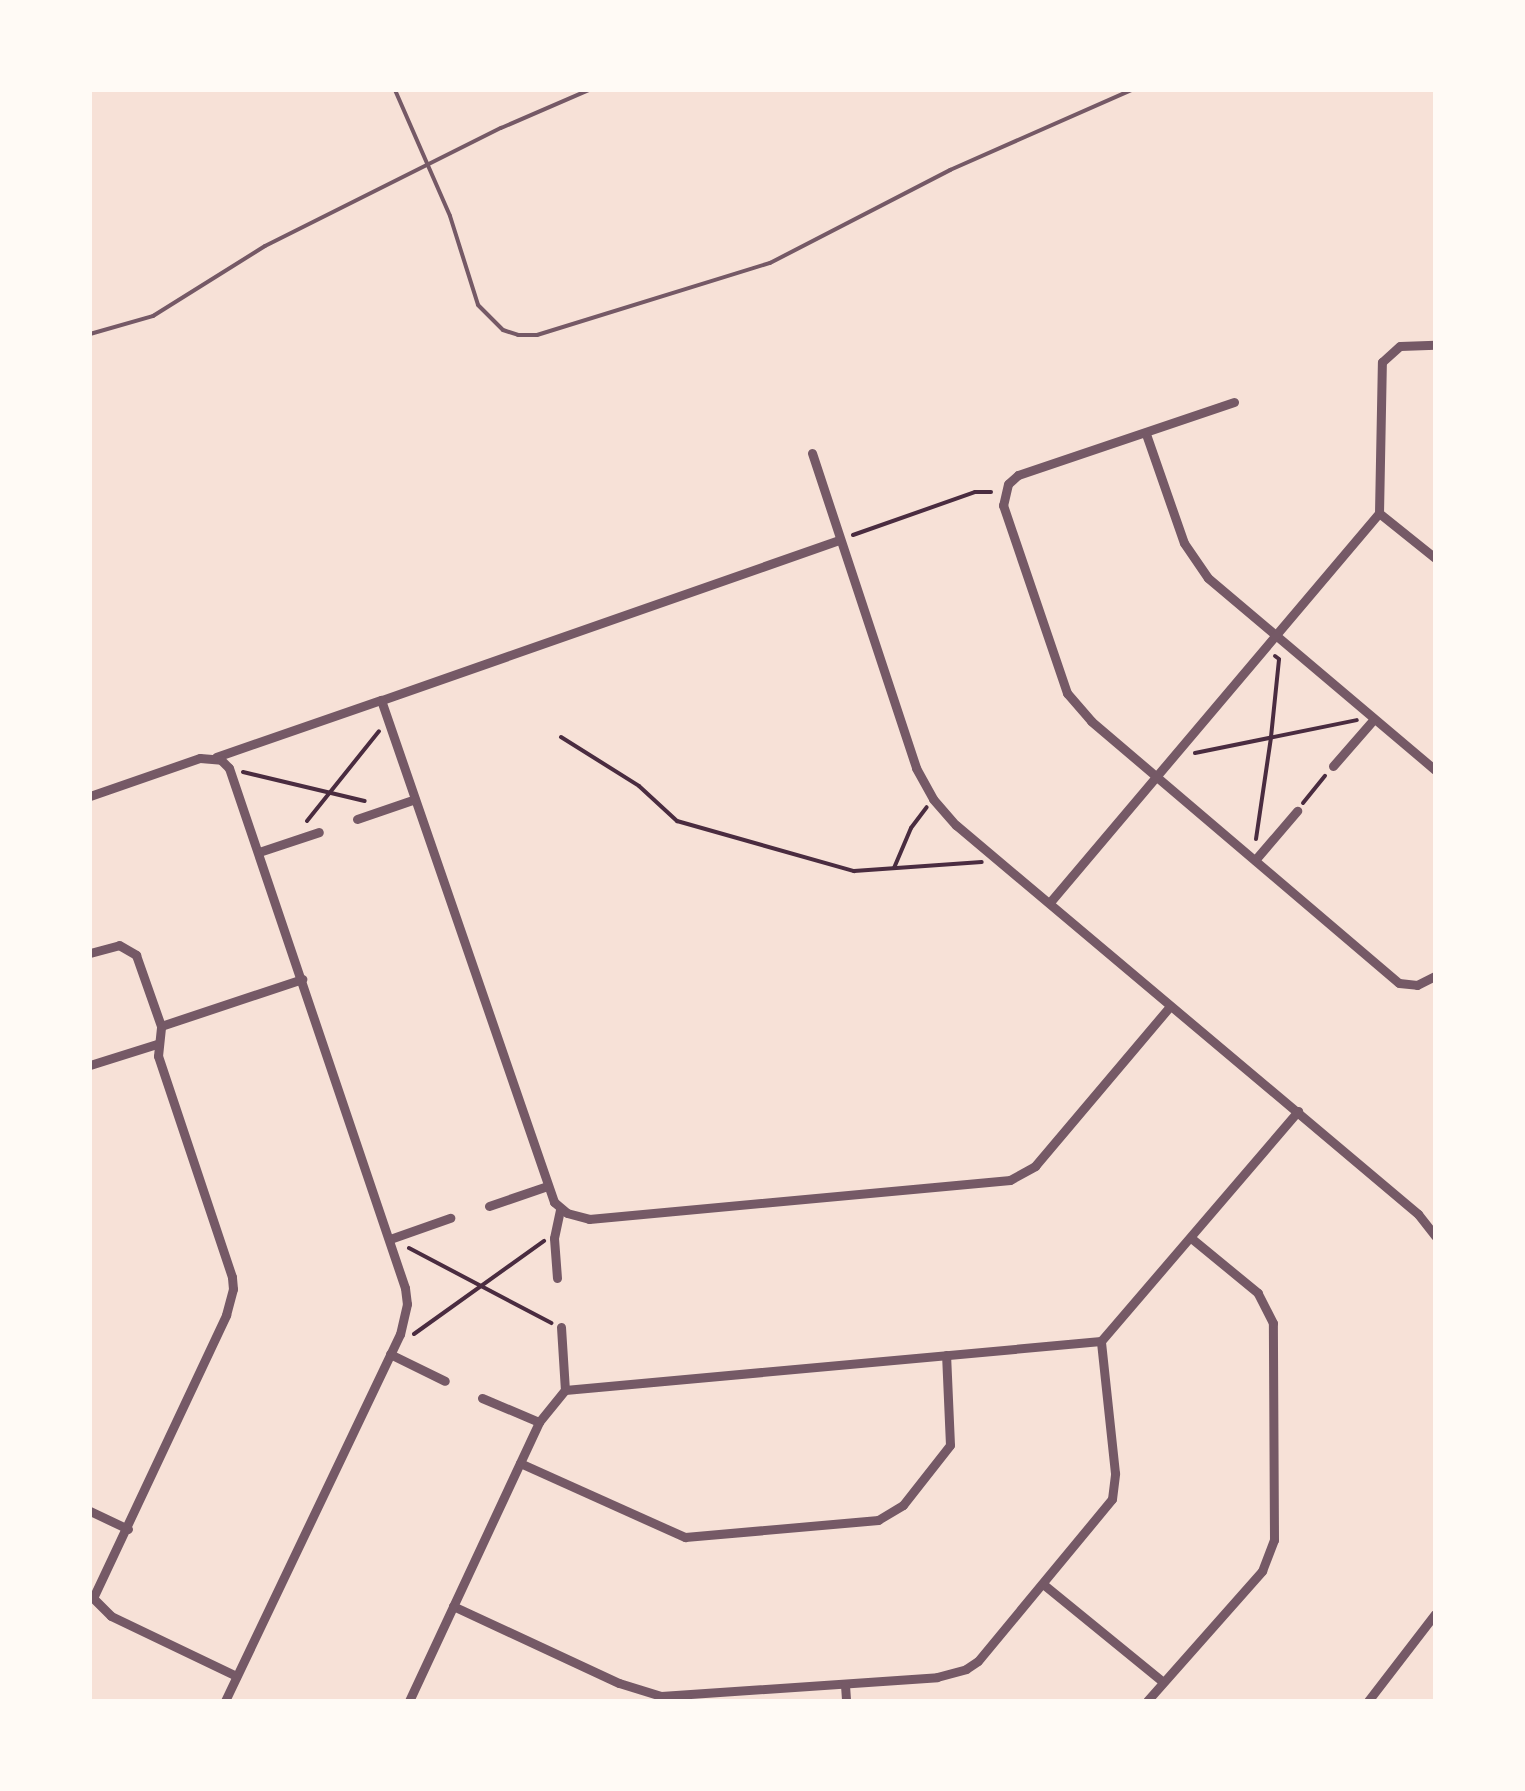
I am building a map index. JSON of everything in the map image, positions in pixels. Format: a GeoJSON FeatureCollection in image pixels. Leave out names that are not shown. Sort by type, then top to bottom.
{"type":"FeatureCollection","features":[{"type":"Feature","properties":{"kind":"street"},"geometry":{"type":"LineString","coordinates":[[1051,901],[1379,513],[1382,362],[1391,349],[1400,346],[1435,345]]}},
{"type":"Feature","properties":{"kind":"street"},"geometry":{"type":"LineString","coordinates":[[1234,402],[1018,475],[1003,492],[1003,504],[1067,693],[1076,708],[1398,983],[1417,985],[1435,976]]}},
{"type":"Feature","properties":{"kind":"street"},"geometry":{"type":"LineString","coordinates":[[1146,434],[1192,559],[1277,637],[1435,770]]}},
{"type":"Feature","properties":{"kind":"street"},"geometry":{"type":"LineString","coordinates":[[812,453],[916,768],[933,800],[1418,1214],[1435,1236]]}},
{"type":"Feature","properties":{"kind":"street"},"geometry":{"type":"LineString","coordinates":[[1379,513],[1435,558]]}},
{"type":"Feature","properties":{"kind":"street"},"geometry":{"type":"LineString","coordinates":[[90,796],[200,758],[213,758],[840,540]]}},
{"type":"Feature","properties":{"kind":"street"},"geometry":{"type":"LineString","coordinates":[[381,700],[547,1186],[560,1209],[588,1219],[1010,1180],[1035,1166],[1170,1006]]}},
{"type":"Feature","properties":{"kind":"street"},"geometry":{"type":"LineString","coordinates":[[1334,766],[1374,719]]}},
{"type":"Feature","properties":{"kind":"street"},"geometry":{"type":"LineString","coordinates":[[213,758],[229,768],[390,1239],[407,1304],[400,1334],[225,1701]]}},
{"type":"Feature","properties":{"kind":"street"},"geometry":{"type":"LineString","coordinates":[[357,819],[415,799]]}},
{"type":"Feature","properties":{"kind":"street"},"geometry":{"type":"LineString","coordinates":[[1255,860],[1297,811]]}},
{"type":"Feature","properties":{"kind":"street"},"geometry":{"type":"LineString","coordinates":[[258,852],[320,832]]}},
{"type":"Feature","properties":{"kind":"street"},"geometry":{"type":"LineString","coordinates":[[90,953],[119,946],[136,956],[160,1026],[158,1044],[233,1289],[226,1315],[128,1529],[92,1597],[111,1616],[236,1676]]}},
{"type":"Feature","properties":{"kind":"street"},"geometry":{"type":"LineString","coordinates":[[160,1026],[302,978]]}},
{"type":"Feature","properties":{"kind":"street"},"geometry":{"type":"LineString","coordinates":[[90,1065],[158,1044]]}},
{"type":"Feature","properties":{"kind":"street"},"geometry":{"type":"LineString","coordinates":[[566,1390],[1101,1342],[1298,1111]]}},
{"type":"Feature","properties":{"kind":"street"},"geometry":{"type":"LineString","coordinates":[[489,1206],[547,1186]]}},
{"type":"Feature","properties":{"kind":"street"},"geometry":{"type":"LineString","coordinates":[[557,1278],[554,1238],[560,1209]]}},
{"type":"Feature","properties":{"kind":"street"},"geometry":{"type":"LineString","coordinates":[[390,1239],[450,1218]]}},
{"type":"Feature","properties":{"kind":"street"},"geometry":{"type":"LineString","coordinates":[[1147,1701],[1262,1571],[1274,1540],[1274,1324],[1258,1293],[1191,1238]]}},
{"type":"Feature","properties":{"kind":"street"},"geometry":{"type":"LineString","coordinates":[[409,1701],[539,1422],[566,1390],[562,1326]]}},
{"type":"Feature","properties":{"kind":"street"},"geometry":{"type":"LineString","coordinates":[[454,1606],[619,1683],[661,1696],[937,1677],[966,1668],[1106,1510],[1115,1490],[1101,1342]]}},
{"type":"Feature","properties":{"kind":"street"},"geometry":{"type":"LineString","coordinates":[[390,1354],[446,1381]]}},
{"type":"Feature","properties":{"kind":"street"},"geometry":{"type":"LineString","coordinates":[[520,1463],[686,1537],[878,1520],[903,1505],[950,1444],[946,1354]]}},
{"type":"Feature","properties":{"kind":"street"},"geometry":{"type":"LineString","coordinates":[[482,1398],[539,1422]]}},
{"type":"Feature","properties":{"kind":"street"},"geometry":{"type":"LineString","coordinates":[[90,1511],[128,1529]]}},
{"type":"Feature","properties":{"kind":"street"},"geometry":{"type":"LineString","coordinates":[[1043,1584],[1163,1682]]}},
{"type":"Feature","properties":{"kind":"street"},"geometry":{"type":"LineString","coordinates":[[1368,1701],[1435,1614]]}},
{"type":"Feature","properties":{"kind":"street"},"geometry":{"type":"LineString","coordinates":[[845,1684],[846,1701]]}},
{"type":"Feature","properties":{"kind":"lane"},"geometry":{"type":"LineString","coordinates":[[394,90],[450,216],[478,305],[503,330],[537,335],[770,263],[950,170],[1131,90]]}},
{"type":"Feature","properties":{"kind":"lane"},"geometry":{"type":"LineString","coordinates":[[90,334],[153,316],[265,246],[588,90]]}},
{"type":"Feature","properties":{"kind":"path"},"geometry":{"type":"LineString","coordinates":[[840,540],[976,492],[1003,492]]}},
{"type":"Feature","properties":{"kind":"path"},"geometry":{"type":"LineString","coordinates":[[1263,850],[1256,844],[1278,659],[1266,650]]}},
{"type":"Feature","properties":{"kind":"path"},"geometry":{"type":"LineString","coordinates":[[1193,754],[1356,720]]}},
{"type":"Feature","properties":{"kind":"path"},"geometry":{"type":"LineString","coordinates":[[292,841],[388,722]]}},
{"type":"Feature","properties":{"kind":"path"},"geometry":{"type":"LineString","coordinates":[[562,737],[639,786],[678,821],[854,871],[1001,861]]}},
{"type":"Feature","properties":{"kind":"path"},"geometry":{"type":"LineString","coordinates":[[1297,811],[1334,766]]}},
{"type":"Feature","properties":{"kind":"path"},"geometry":{"type":"LineString","coordinates":[[229,768],[390,808]]}},
{"type":"Feature","properties":{"kind":"path"},"geometry":{"type":"LineString","coordinates":[[894,868],[911,828],[933,800]]}},
{"type":"Feature","properties":{"kind":"path"},"geometry":{"type":"LineString","coordinates":[[405,1234],[410,1248],[562,1326]]}},
{"type":"Feature","properties":{"kind":"path"},"geometry":{"type":"LineString","coordinates":[[400,1334],[411,1336],[541,1241],[554,1238]]}}]}
